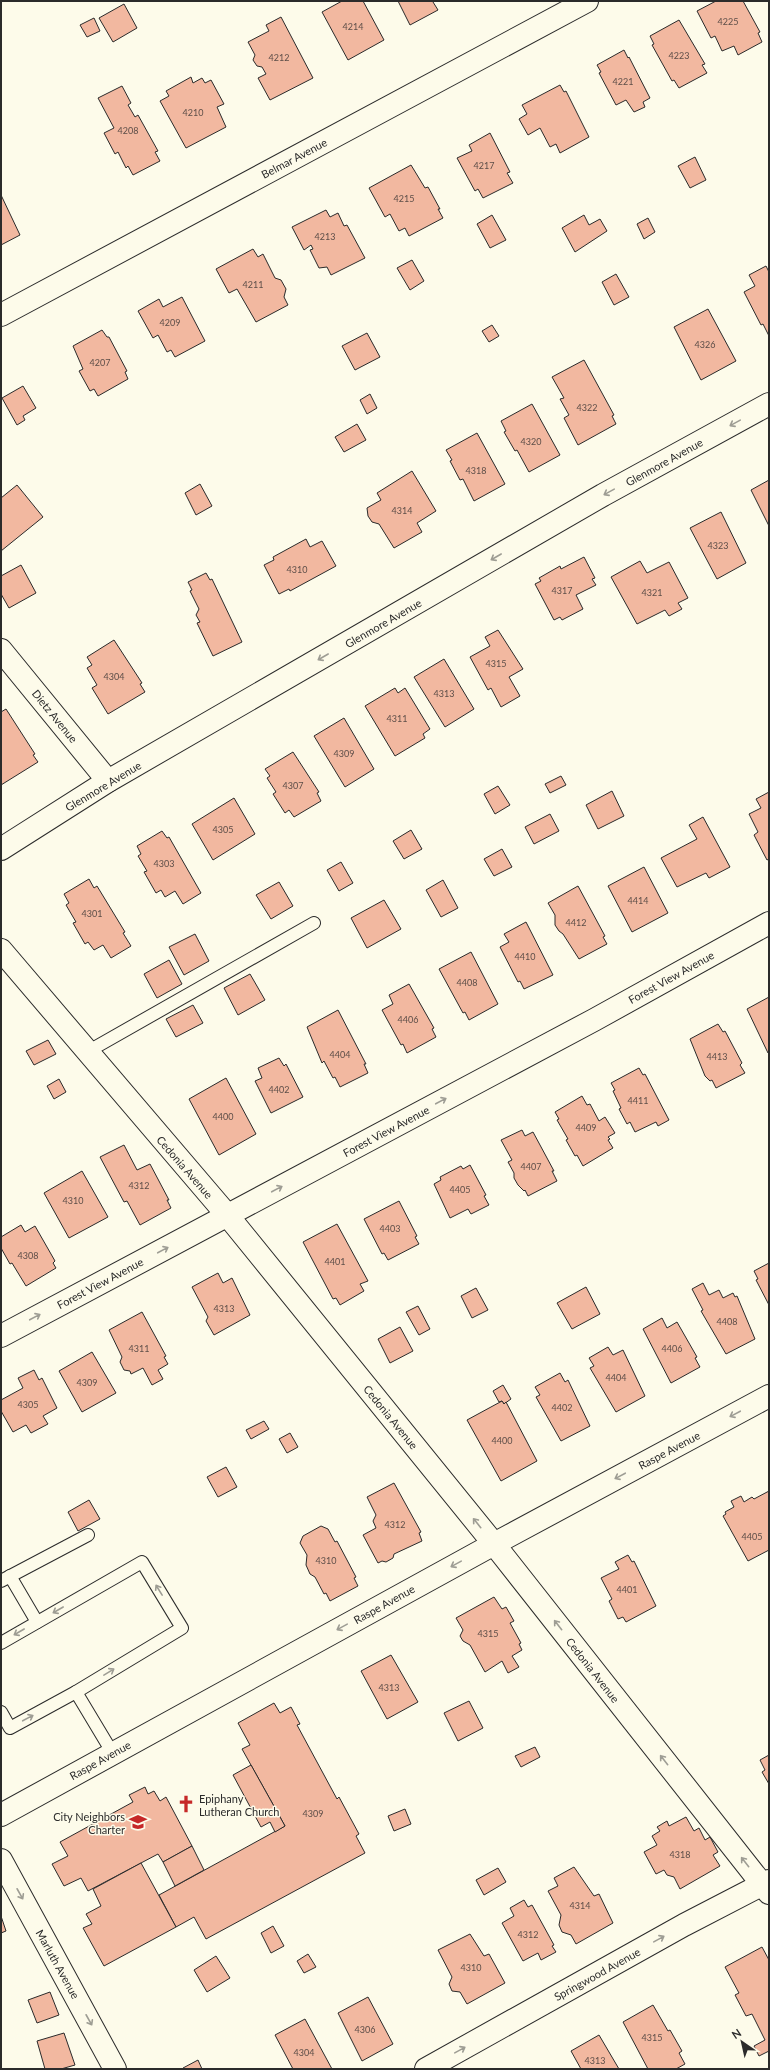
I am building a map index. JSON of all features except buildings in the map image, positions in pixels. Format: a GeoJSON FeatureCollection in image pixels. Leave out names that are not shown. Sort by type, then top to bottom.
{"type":"FeatureCollection","features":[{"type":"Feature","properties":{"kind":"street","name":"Belmar Avenue"},"geometry":{"type":"LineString","coordinates":[[1,315],[587,1]]}},
{"type":"Feature","properties":{"kind":"street","name":"Glenmore Avenue"},"geometry":{"type":"LineString","coordinates":[[1,849],[108,781],[596,499],[769,404]]}},
{"type":"Feature","properties":{"kind":"street","name":"Dietz Avenue"},"geometry":{"type":"LineString","coordinates":[[1,650],[108,781]]}},
{"type":"Feature","properties":{"kind":"street","name":"Forest View Avenue"},"geometry":{"type":"LineString","coordinates":[[1,1336],[228,1216],[769,924]]}},
{"type":"Feature","properties":{"kind":"street","name":"Cedonia Avenue"},"geometry":{"type":"LineString","coordinates":[[1,950],[228,1216],[494,1544],[767,1886]]}},
{"type":"Feature","properties":{"kind":"street","name":"Raspe Avenue"},"geometry":{"type":"LineString","coordinates":[[1,1815],[112,1752],[769,1396]]}},
{"type":"Feature","properties":{"kind":"street","name":"Marluth Avenue"},"geometry":{"type":"LineString","coordinates":[[1,1860],[115,2069]]}},
{"type":"Feature","properties":{"kind":"street","name":"Springwood Avenue"},"geometry":{"type":"LineString","coordinates":[[426,2069],[684,1925],[767,1886]]}},
{"type":"Feature","properties":{"kind":"lane"},"geometry":{"type":"LineString","coordinates":[[87,1052],[314,923]]}},
{"type":"Feature","properties":{"kind":"lane"},"geometry":{"type":"LineString","coordinates":[[37,1622],[6,1579],[88,1535]]}},
{"type":"Feature","properties":{"kind":"lane"},"geometry":{"type":"LineString","coordinates":[[1,1643],[142,1562],[182,1628],[76,1692],[10,1728],[1,1712]]}},
{"type":"Feature","properties":{"kind":"lane"},"geometry":{"type":"LineString","coordinates":[[76,1692],[112,1752]]}},
{"type":"Feature","properties":{"kind":"place","name":"Epiphany Lutheran Church"},"geometry":{"type":"Point","coordinates":[186,1804]}},
{"type":"Feature","properties":{"kind":"place","name":"City Neighbors Charter"},"geometry":{"type":"Point","coordinates":[138,1822]}}]}
